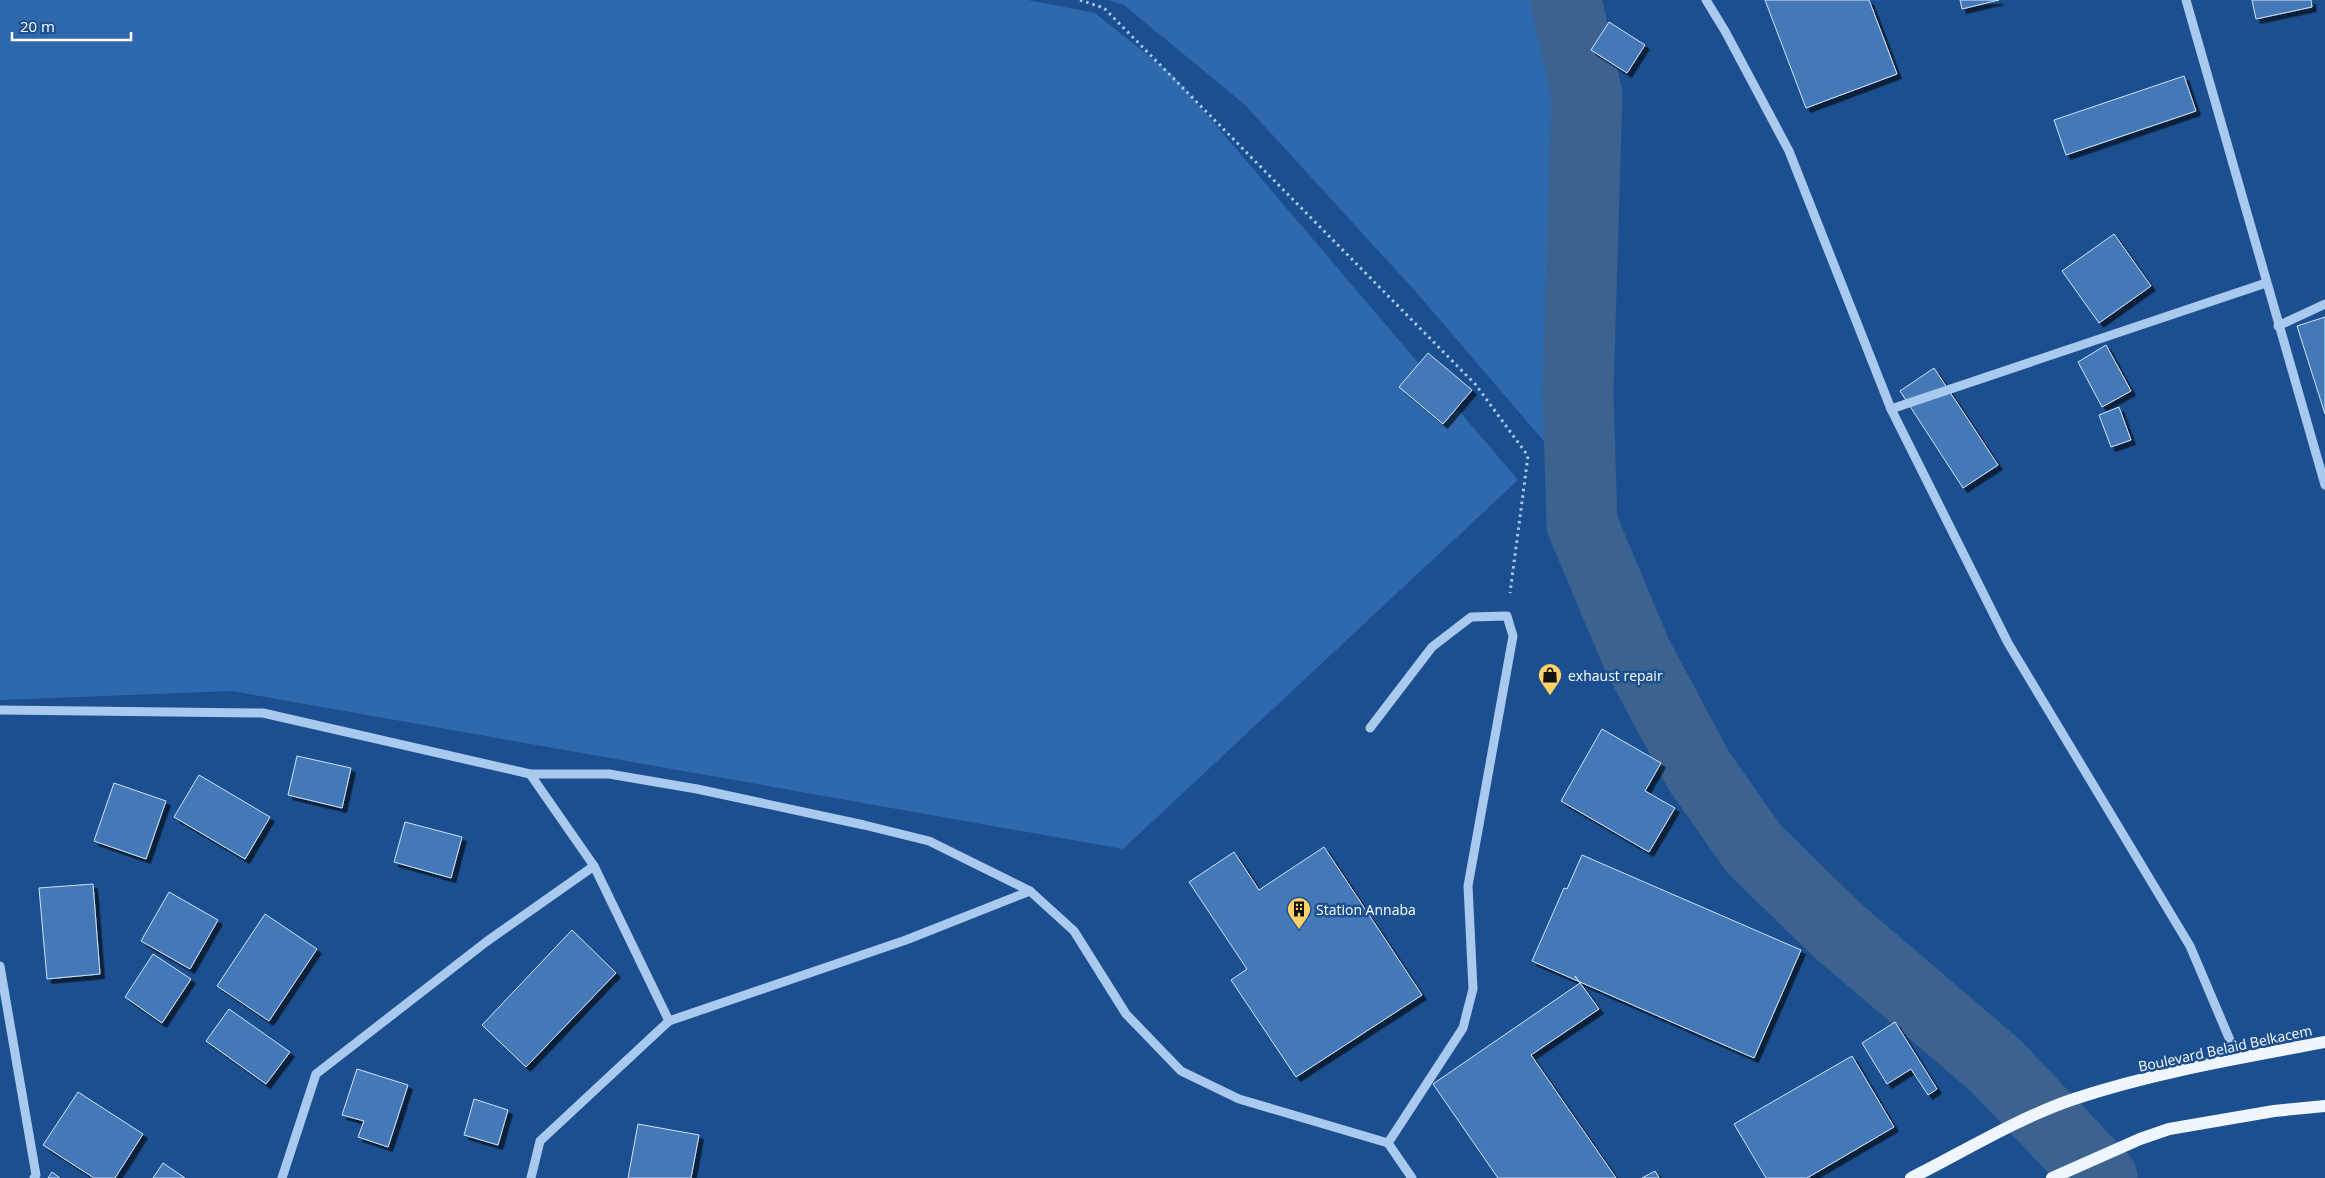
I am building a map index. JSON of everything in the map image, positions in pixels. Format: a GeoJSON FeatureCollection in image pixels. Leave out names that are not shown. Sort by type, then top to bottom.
{"type":"FeatureCollection","features":[{"type":"Feature","properties":{"kind":"main road","name":"Boulevard Belaid Belkacem"},"geometry":{"type":"LineString","coordinates":[[1911,1178],[2023,1122],[2074,1099],[2182,1070],[2325,1042]]}},
{"type":"Feature","properties":{"kind":"main road"},"geometry":{"type":"LineString","coordinates":[[2052,1178],[2140,1139],[2178,1128],[2274,1111],[2325,1106]]}},
{"type":"Feature","properties":{"kind":"street"},"geometry":{"type":"LineString","coordinates":[[1706,0],[1725,31],[1789,151],[1891,409],[2008,643],[2190,946],[2238,1059]]}},
{"type":"Feature","properties":{"kind":"street"},"geometry":{"type":"LineString","coordinates":[[2186,0],[2325,485]]}},
{"type":"Feature","properties":{"kind":"street"},"geometry":{"type":"LineString","coordinates":[[1891,409],[2266,283]]}},
{"type":"Feature","properties":{"kind":"street"},"geometry":{"type":"LineString","coordinates":[[2278,326],[2325,304]]}},
{"type":"Feature","properties":{"kind":"street"},"geometry":{"type":"LineString","coordinates":[[1370,728],[1432,647],[1471,617],[1507,616],[1513,636],[1468,886],[1473,988],[1463,1028],[1388,1142]]}},
{"type":"Feature","properties":{"kind":"street"},"geometry":{"type":"LineString","coordinates":[[0,710],[264,713],[530,774],[609,774],[697,789],[929,841],[1030,890],[1074,931],[1126,1014],[1181,1071],[1239,1099],[1388,1142],[1412,1178]]}},
{"type":"Feature","properties":{"kind":"street"},"geometry":{"type":"LineString","coordinates":[[530,774],[594,866],[669,1021]]}},
{"type":"Feature","properties":{"kind":"street"},"geometry":{"type":"LineString","coordinates":[[282,1178],[316,1074],[486,942],[594,866]]}},
{"type":"Feature","properties":{"kind":"street"},"geometry":{"type":"LineString","coordinates":[[531,1178],[540,1141],[669,1021],[906,940],[1030,890]]}},
{"type":"Feature","properties":{"kind":"street"},"geometry":{"type":"LineString","coordinates":[[0,966],[36,1175],[34,1178]]}},
{"type":"Feature","properties":{"kind":"path"},"geometry":{"type":"LineString","coordinates":[[1080,0],[1104,8],[1462,370],[1476,385],[1528,456],[1507,616]]}},
{"type":"Feature","properties":{"kind":"shaded area"},"geometry":{"type":"Polygon","coordinates":[[[0,0],[1028,0],[1095,13],[1174,76],[1518,480],[1123,849],[232,691],[0,700],[0,0]]]}},
{"type":"Feature","properties":{"kind":"shaded area"},"geometry":{"type":"Polygon","coordinates":[[[1108,0],[1538,0],[1567,96],[1566,467],[1417,293],[1245,105],[1124,5],[1108,0]]]}},
{"type":"Feature","properties":{"kind":"building"},"geometry":{"type":"Polygon","coordinates":[[[1765,0],[1869,0],[1897,74],[1806,108],[1765,0]]]}},
{"type":"Feature","properties":{"kind":"building"},"geometry":{"type":"Polygon","coordinates":[[[1960,0],[1999,0],[1962,9],[1960,0]]]}},
{"type":"Feature","properties":{"kind":"building"},"geometry":{"type":"Polygon","coordinates":[[[2252,0],[2311,0],[2312,7],[2256,19],[2252,0]]]}},
{"type":"Feature","properties":{"kind":"building"},"geometry":{"type":"Polygon","coordinates":[[[1609,22],[1645,45],[1627,73],[1591,50],[1609,22]]]}},
{"type":"Feature","properties":{"kind":"building"},"geometry":{"type":"Polygon","coordinates":[[[2184,76],[2196,111],[2066,155],[2054,120],[2184,76]]]}},
{"type":"Feature","properties":{"kind":"building"},"geometry":{"type":"Polygon","coordinates":[[[2114,234],[2151,286],[2099,323],[2062,271],[2114,234]]]}},
{"type":"Feature","properties":{"kind":"building"},"geometry":{"type":"Polygon","coordinates":[[[2325,317],[2325,414],[2297,326],[2325,317]]]}},
{"type":"Feature","properties":{"kind":"building"},"geometry":{"type":"Polygon","coordinates":[[[2106,345],[2131,391],[2102,407],[2078,362],[2106,345]]]}},
{"type":"Feature","properties":{"kind":"building"},"geometry":{"type":"Polygon","coordinates":[[[1428,353],[1472,390],[1443,424],[1399,387],[1428,353]]]}},
{"type":"Feature","properties":{"kind":"building"},"geometry":{"type":"Polygon","coordinates":[[[1934,368],[1998,465],[1963,488],[1900,391],[1934,368]]]}},
{"type":"Feature","properties":{"kind":"building"},"geometry":{"type":"Polygon","coordinates":[[[2119,407],[2131,440],[2111,447],[2099,415],[2119,407]]]}},
{"type":"Feature","properties":{"kind":"building"},"geometry":{"type":"Polygon","coordinates":[[[1602,729],[1661,763],[1645,791],[1675,808],[1649,852],[1561,801],[1602,729]]]}},
{"type":"Feature","properties":{"kind":"building"},"geometry":{"type":"Polygon","coordinates":[[[297,756],[351,768],[342,808],[288,795],[297,756]]]}},
{"type":"Feature","properties":{"kind":"building"},"geometry":{"type":"Polygon","coordinates":[[[199,775],[270,817],[245,859],[174,817],[199,775]]]}},
{"type":"Feature","properties":{"kind":"building"},"geometry":{"type":"Polygon","coordinates":[[[114,783],[166,801],[146,859],[94,841],[114,783]]]}},
{"type":"Feature","properties":{"kind":"building"},"geometry":{"type":"Polygon","coordinates":[[[405,822],[462,837],[451,878],[394,862],[405,822]]]}},
{"type":"Feature","properties":{"kind":"building","name":"Station Annaba"},"geometry":{"type":"Polygon","coordinates":[[[1324,847],[1422,995],[1296,1077],[1231,980],[1247,969],[1189,882],[1234,852],[1259,890],[1324,847]]]}},
{"type":"Feature","properties":{"kind":"building"},"geometry":{"type":"Polygon","coordinates":[[[1582,855],[1801,950],[1754,1058],[1532,961],[1564,888],[1567,889],[1582,855]]]}},
{"type":"Feature","properties":{"kind":"building"},"geometry":{"type":"Polygon","coordinates":[[[93,884],[100,974],[47,979],[39,888],[93,884]]]}},
{"type":"Feature","properties":{"kind":"building"},"geometry":{"type":"Polygon","coordinates":[[[169,892],[218,920],[190,969],[141,941],[169,892]]]}},
{"type":"Feature","properties":{"kind":"building"},"geometry":{"type":"Polygon","coordinates":[[[265,914],[317,949],[269,1021],[217,986],[265,914]]]}},
{"type":"Feature","properties":{"kind":"building"},"geometry":{"type":"Polygon","coordinates":[[[572,930],[616,973],[526,1067],[482,1025],[572,930]]]}},
{"type":"Feature","properties":{"kind":"building"},"geometry":{"type":"Polygon","coordinates":[[[153,954],[191,979],[162,1023],[125,997],[153,954]]]}},
{"type":"Feature","properties":{"kind":"building"},"geometry":{"type":"Polygon","coordinates":[[[1575,976],[1599,1009],[1531,1055],[1616,1178],[1498,1178],[1433,1084],[1580,983],[1575,976]]]}},
{"type":"Feature","properties":{"kind":"building"},"geometry":{"type":"Polygon","coordinates":[[[229,1009],[290,1052],[266,1084],[206,1041],[229,1009]]]}},
{"type":"Feature","properties":{"kind":"building"},"geometry":{"type":"Polygon","coordinates":[[[1895,1022],[1937,1089],[1928,1095],[1911,1069],[1887,1084],[1862,1043],[1895,1022]]]}},
{"type":"Feature","properties":{"kind":"building"},"geometry":{"type":"Polygon","coordinates":[[[1852,1056],[1894,1127],[1807,1178],[1766,1178],[1734,1124],[1852,1056]]]}},
{"type":"Feature","properties":{"kind":"building"},"geometry":{"type":"Polygon","coordinates":[[[357,1069],[408,1085],[388,1147],[358,1137],[364,1121],[342,1115],[357,1069]]]}},
{"type":"Feature","properties":{"kind":"building"},"geometry":{"type":"Polygon","coordinates":[[[78,1092],[143,1134],[115,1178],[94,1178],[43,1145],[78,1092]]]}},
{"type":"Feature","properties":{"kind":"building"},"geometry":{"type":"Polygon","coordinates":[[[474,1099],[508,1110],[498,1145],[464,1135],[474,1099]]]}},
{"type":"Feature","properties":{"kind":"building"},"geometry":{"type":"Polygon","coordinates":[[[638,1124],[699,1135],[691,1178],[628,1178],[638,1124]]]}},
{"type":"Feature","properties":{"kind":"building"},"geometry":{"type":"Polygon","coordinates":[[[163,1163],[185,1178],[153,1178],[163,1163]]]}},
{"type":"Feature","properties":{"kind":"building"},"geometry":{"type":"Polygon","coordinates":[[[1655,1171],[1659,1178],[1642,1178],[1655,1171]]]}},
{"type":"Feature","properties":{"kind":"building"},"geometry":{"type":"Polygon","coordinates":[[[52,1172],[60,1178],[48,1178],[52,1172]]]}},
{"type":"Feature","properties":{"kind":"waterway"},"geometry":{"type":"LineString","coordinates":[[1566,0],[1587,95],[1578,392],[1582,524],[1637,655],[1699,771],[1754,849],[1837,930],[1996,1066],[2102,1178]]}},
{"type":"Feature","properties":{"kind":"place","name":"exhaust repair"},"geometry":{"type":"Point","coordinates":[1550,696]}},
{"type":"Feature","properties":{"kind":"place","name":"Station Annaba"},"geometry":{"type":"Point","coordinates":[1299,930]}}]}
